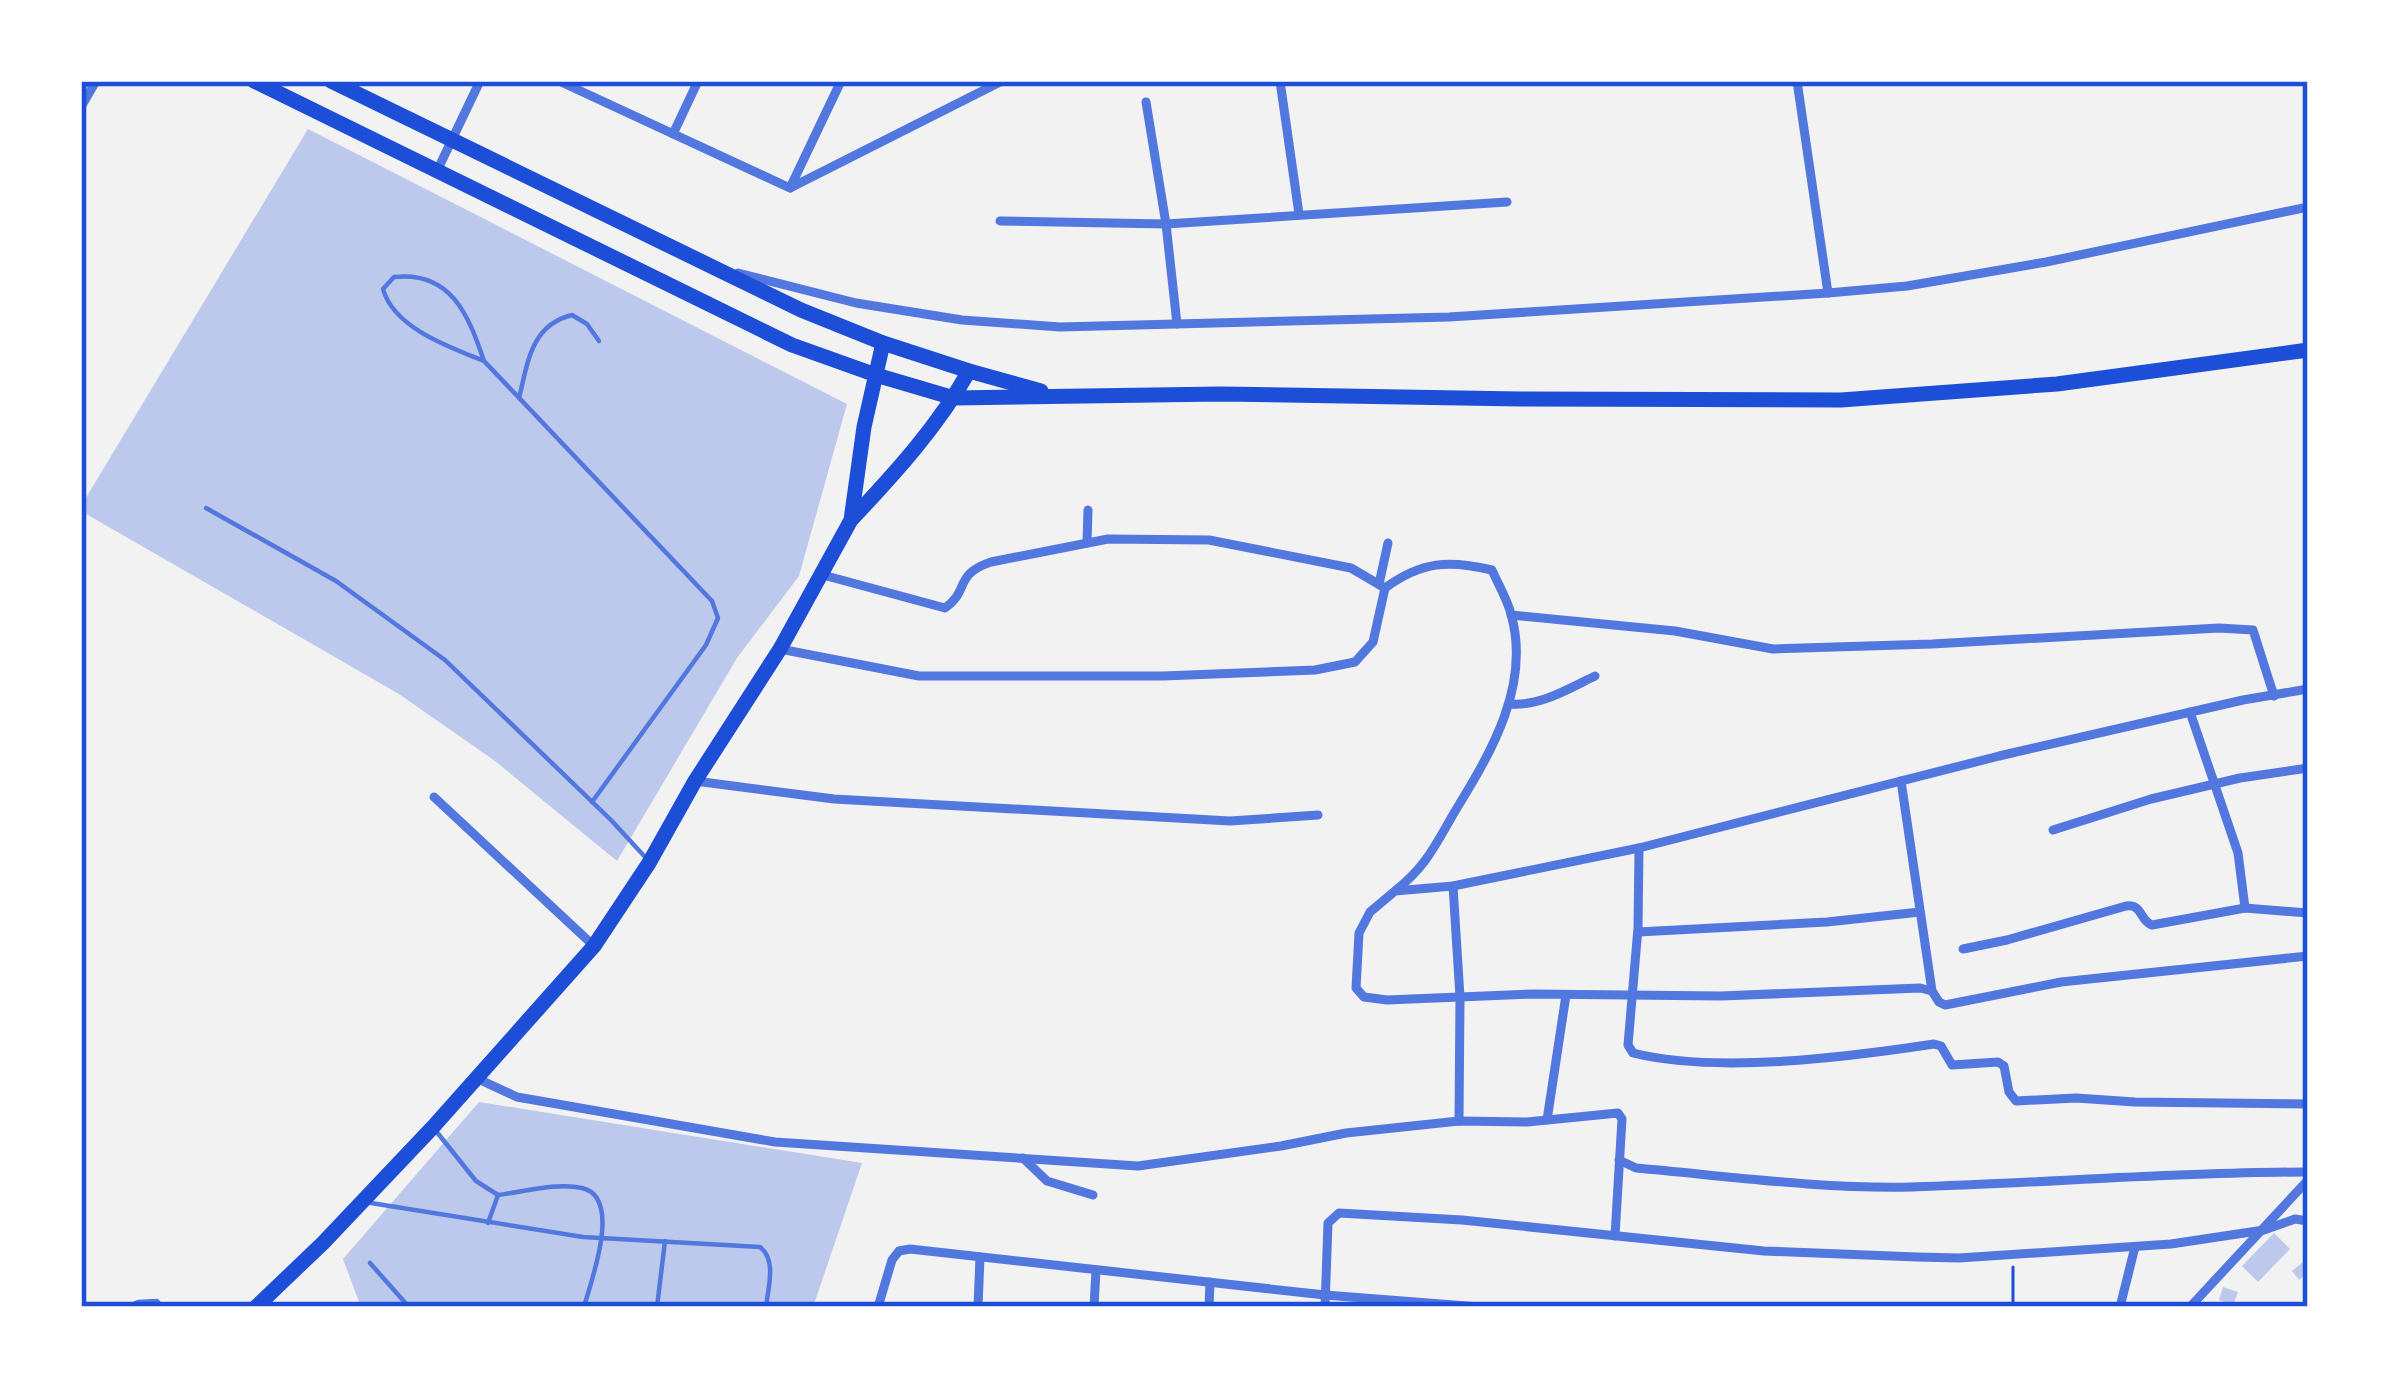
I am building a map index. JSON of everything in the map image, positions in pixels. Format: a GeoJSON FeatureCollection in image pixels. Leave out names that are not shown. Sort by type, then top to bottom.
{"type":"FeatureCollection","features":[{"type":"Feature","properties":{"kind":"main road"},"geometry":{"type":"LineString","coordinates":[[254,81],[792,345],[954,398],[1221,394],[1841,400],[2056,384],[2308,350]]}},
{"type":"Feature","properties":{"kind":"main road"},"geometry":{"type":"LineString","coordinates":[[331,81],[801,310],[884,343],[1058,396]]}},
{"type":"Feature","properties":{"kind":"main road"},"geometry":{"type":"LineString","coordinates":[[851,520],[864,427],[884,343]]}},
{"type":"Feature","properties":{"kind":"main road"},"geometry":{"type":"LineString","coordinates":[[256,1307],[364,1202],[594,946],[780,649],[851,520],[904,464],[969,371]]}},
{"type":"Feature","properties":{"kind":"street"},"geometry":{"type":"LineString","coordinates":[[437,171],[480,81]]}},
{"type":"Feature","properties":{"kind":"street"},"geometry":{"type":"LineString","coordinates":[[673,134],[698,81]]}},
{"type":"Feature","properties":{"kind":"street"},"geometry":{"type":"LineString","coordinates":[[790,188],[842,81]]}},
{"type":"Feature","properties":{"kind":"street"},"geometry":{"type":"LineString","coordinates":[[790,188],[1002,81]]}},
{"type":"Feature","properties":{"kind":"street"},"geometry":{"type":"LineString","coordinates":[[1280,81],[1299,214]]}},
{"type":"Feature","properties":{"kind":"street"},"geometry":{"type":"LineString","coordinates":[[1798,81],[1828,293]]}},
{"type":"Feature","properties":{"kind":"street"},"geometry":{"type":"LineString","coordinates":[[81,107],[88,82]]}},
{"type":"Feature","properties":{"kind":"street"},"geometry":{"type":"LineString","coordinates":[[566,82],[790,188]]}},
{"type":"Feature","properties":{"kind":"street"},"geometry":{"type":"LineString","coordinates":[[1146,102],[1177,324]]}},
{"type":"Feature","properties":{"kind":"street"},"geometry":{"type":"LineString","coordinates":[[1000,221],[1166,224],[1507,202]]}},
{"type":"Feature","properties":{"kind":"street"},"geometry":{"type":"LineString","coordinates":[[710,266],[856,303],[962,320],[1060,327],[1449,317],[1907,286],[2308,207]]}},
{"type":"Feature","properties":{"kind":"street"},"geometry":{"type":"LineString","coordinates":[[1087,543],[1088,511]]}},
{"type":"Feature","properties":{"kind":"street"},"geometry":{"type":"LineString","coordinates":[[823,575],[945,608],[974,567],[1108,539],[1209,540],[1351,568],[1382,586]]}},
{"type":"Feature","properties":{"kind":"street"},"geometry":{"type":"LineString","coordinates":[[780,649],[920,676],[1163,676],[1315,670],[1355,662],[1373,642],[1388,543]]}},
{"type":"Feature","properties":{"kind":"street"},"geometry":{"type":"LineString","coordinates":[[1382,586],[1408,571],[1459,563],[1492,570],[1511,615],[1516,657],[1509,704],[1486,760],[1428,860],[1370,912],[1359,933],[1356,988],[1364,997],[1932,991]]}},
{"type":"Feature","properties":{"kind":"street"},"geometry":{"type":"LineString","coordinates":[[1511,615],[1675,631],[1772,650],[2253,630],[2274,696]]}},
{"type":"Feature","properties":{"kind":"street"},"geometry":{"type":"LineString","coordinates":[[1509,704],[1539,701],[1595,676]]}},
{"type":"Feature","properties":{"kind":"street"},"geometry":{"type":"LineString","coordinates":[[1395,891],[1453,886],[1639,848],[2190,712],[2308,689]]}},
{"type":"Feature","properties":{"kind":"street"},"geometry":{"type":"LineString","coordinates":[[2190,712],[2238,853],[2245,908]]}},
{"type":"Feature","properties":{"kind":"street"},"geometry":{"type":"LineString","coordinates":[[2053,830],[2151,799],[2308,768]]}},
{"type":"Feature","properties":{"kind":"street"},"geometry":{"type":"LineString","coordinates":[[695,781],[834,799],[1230,821],[1318,815]]}},
{"type":"Feature","properties":{"kind":"street"},"geometry":{"type":"LineString","coordinates":[[1901,781],[1932,991],[1939,1003],[2061,982],[2308,956]]}},
{"type":"Feature","properties":{"kind":"street"},"geometry":{"type":"LineString","coordinates":[[434,796],[594,946]]}},
{"type":"Feature","properties":{"kind":"street"},"geometry":{"type":"LineString","coordinates":[[1639,848],[1638,932],[1628,1045],[1634,1053],[1651,1058],[1775,1060],[1934,1044],[1941,1046],[1952,1066],[1998,1062],[2004,1066],[2009,1092],[2017,1100],[2307,1104]]}},
{"type":"Feature","properties":{"kind":"street"},"geometry":{"type":"LineString","coordinates":[[1453,886],[1460,997],[1459,1121]]}},
{"type":"Feature","properties":{"kind":"street"},"geometry":{"type":"LineString","coordinates":[[1963,949],[2134,905],[2152,925],[2245,908],[2308,913]]}},
{"type":"Feature","properties":{"kind":"street"},"geometry":{"type":"LineString","coordinates":[[1638,932],[1920,912]]}},
{"type":"Feature","properties":{"kind":"street"},"geometry":{"type":"LineString","coordinates":[[1547,1120],[1566,994]]}},
{"type":"Feature","properties":{"kind":"street"},"geometry":{"type":"LineString","coordinates":[[476,1078],[517,1097],[775,1142],[1138,1166],[1346,1132],[1615,1113],[1620,1115],[1615,1236]]}},
{"type":"Feature","properties":{"kind":"street"},"geometry":{"type":"LineString","coordinates":[[2308,1083],[2308,1134]]}},
{"type":"Feature","properties":{"kind":"street"},"geometry":{"type":"LineString","coordinates":[[1023,1159],[1046,1181],[1093,1196]]}},
{"type":"Feature","properties":{"kind":"street"},"geometry":{"type":"LineString","coordinates":[[1619,1160],[1636,1168],[1907,1187],[2224,1172],[2308,1176]]}},
{"type":"Feature","properties":{"kind":"street"},"geometry":{"type":"LineString","coordinates":[[2189,1307],[2264,1230],[2308,1176]]}},
{"type":"Feature","properties":{"kind":"street"},"geometry":{"type":"LineString","coordinates":[[1325,1301],[1328,1223],[1339,1213],[1764,1251],[1959,1258],[2171,1244],[2308,1220]]}},
{"type":"Feature","properties":{"kind":"street"},"geometry":{"type":"LineString","coordinates":[[2120,1307],[2135,1246]]}},
{"type":"Feature","properties":{"kind":"street"},"geometry":{"type":"LineString","coordinates":[[878,1307],[892,1260],[899,1251],[910,1249],[1210,1282],[1325,1301],[1480,1307]]}},
{"type":"Feature","properties":{"kind":"street"},"geometry":{"type":"LineString","coordinates":[[978,1307],[980,1257]]}},
{"type":"Feature","properties":{"kind":"street"},"geometry":{"type":"LineString","coordinates":[[1094,1307],[1096,1270]]}},
{"type":"Feature","properties":{"kind":"street"},"geometry":{"type":"LineString","coordinates":[[1209,1307],[1210,1282]]}},
{"type":"Feature","properties":{"kind":"lane"},"geometry":{"type":"LineString","coordinates":[[484,361],[408,323],[387,304],[383,289],[394,277],[416,275],[442,286],[463,312],[484,361],[712,601],[718,618],[706,645],[592,802]]}},
{"type":"Feature","properties":{"kind":"lane"},"geometry":{"type":"LineString","coordinates":[[519,398],[529,355],[541,333],[556,319],[572,315],[599,340]]}},
{"type":"Feature","properties":{"kind":"lane"},"geometry":{"type":"LineString","coordinates":[[206,508],[336,581],[445,660],[650,863]]}},
{"type":"Feature","properties":{"kind":"lane"},"geometry":{"type":"LineString","coordinates":[[433,1127],[476,1181],[498,1195],[562,1187],[594,1193],[601,1206],[603,1238],[584,1307]]}},
{"type":"Feature","properties":{"kind":"lane"},"geometry":{"type":"LineString","coordinates":[[488,1223],[498,1195]]}},
{"type":"Feature","properties":{"kind":"lane"},"geometry":{"type":"LineString","coordinates":[[364,1202],[603,1238],[760,1247],[770,1260],[766,1307]]}},
{"type":"Feature","properties":{"kind":"lane"},"geometry":{"type":"LineString","coordinates":[[657,1307],[665,1241]]}},
{"type":"Feature","properties":{"kind":"lane"},"geometry":{"type":"LineString","coordinates":[[370,1264],[409,1307]]}},
{"type":"Feature","properties":{"kind":"lane"},"geometry":{"type":"LineString","coordinates":[[126,1307],[157,1301],[162,1307]]}},
{"type":"Feature","properties":{"kind":"path"},"geometry":{"type":"LineString","coordinates":[[2012,1254],[2014,1307]]}},
{"type":"Feature","properties":{"kind":"building"},"geometry":{"type":"Polygon","coordinates":[[[308,129],[847,404],[799,576],[737,658],[617,861],[495,761],[399,694],[81,511],[308,129]]]}},
{"type":"Feature","properties":{"kind":"building"},"geometry":{"type":"Polygon","coordinates":[[[479,1102],[862,1163],[813,1307],[361,1307],[343,1259],[479,1102]]]}},
{"type":"Feature","properties":{"kind":"building"},"geometry":{"type":"Polygon","coordinates":[[[2274,1233],[2290,1249],[2258,1282],[2242,1266],[2274,1233]]]}},
{"type":"Feature","properties":{"kind":"building"},"geometry":{"type":"Polygon","coordinates":[[[2303,1262],[2308,1272],[2299,1280],[2292,1271],[2303,1262]]]}},
{"type":"Feature","properties":{"kind":"building"},"geometry":{"type":"Polygon","coordinates":[[[2223,1287],[2238,1292],[2233,1305],[2219,1300],[2223,1287]]]}}]}
